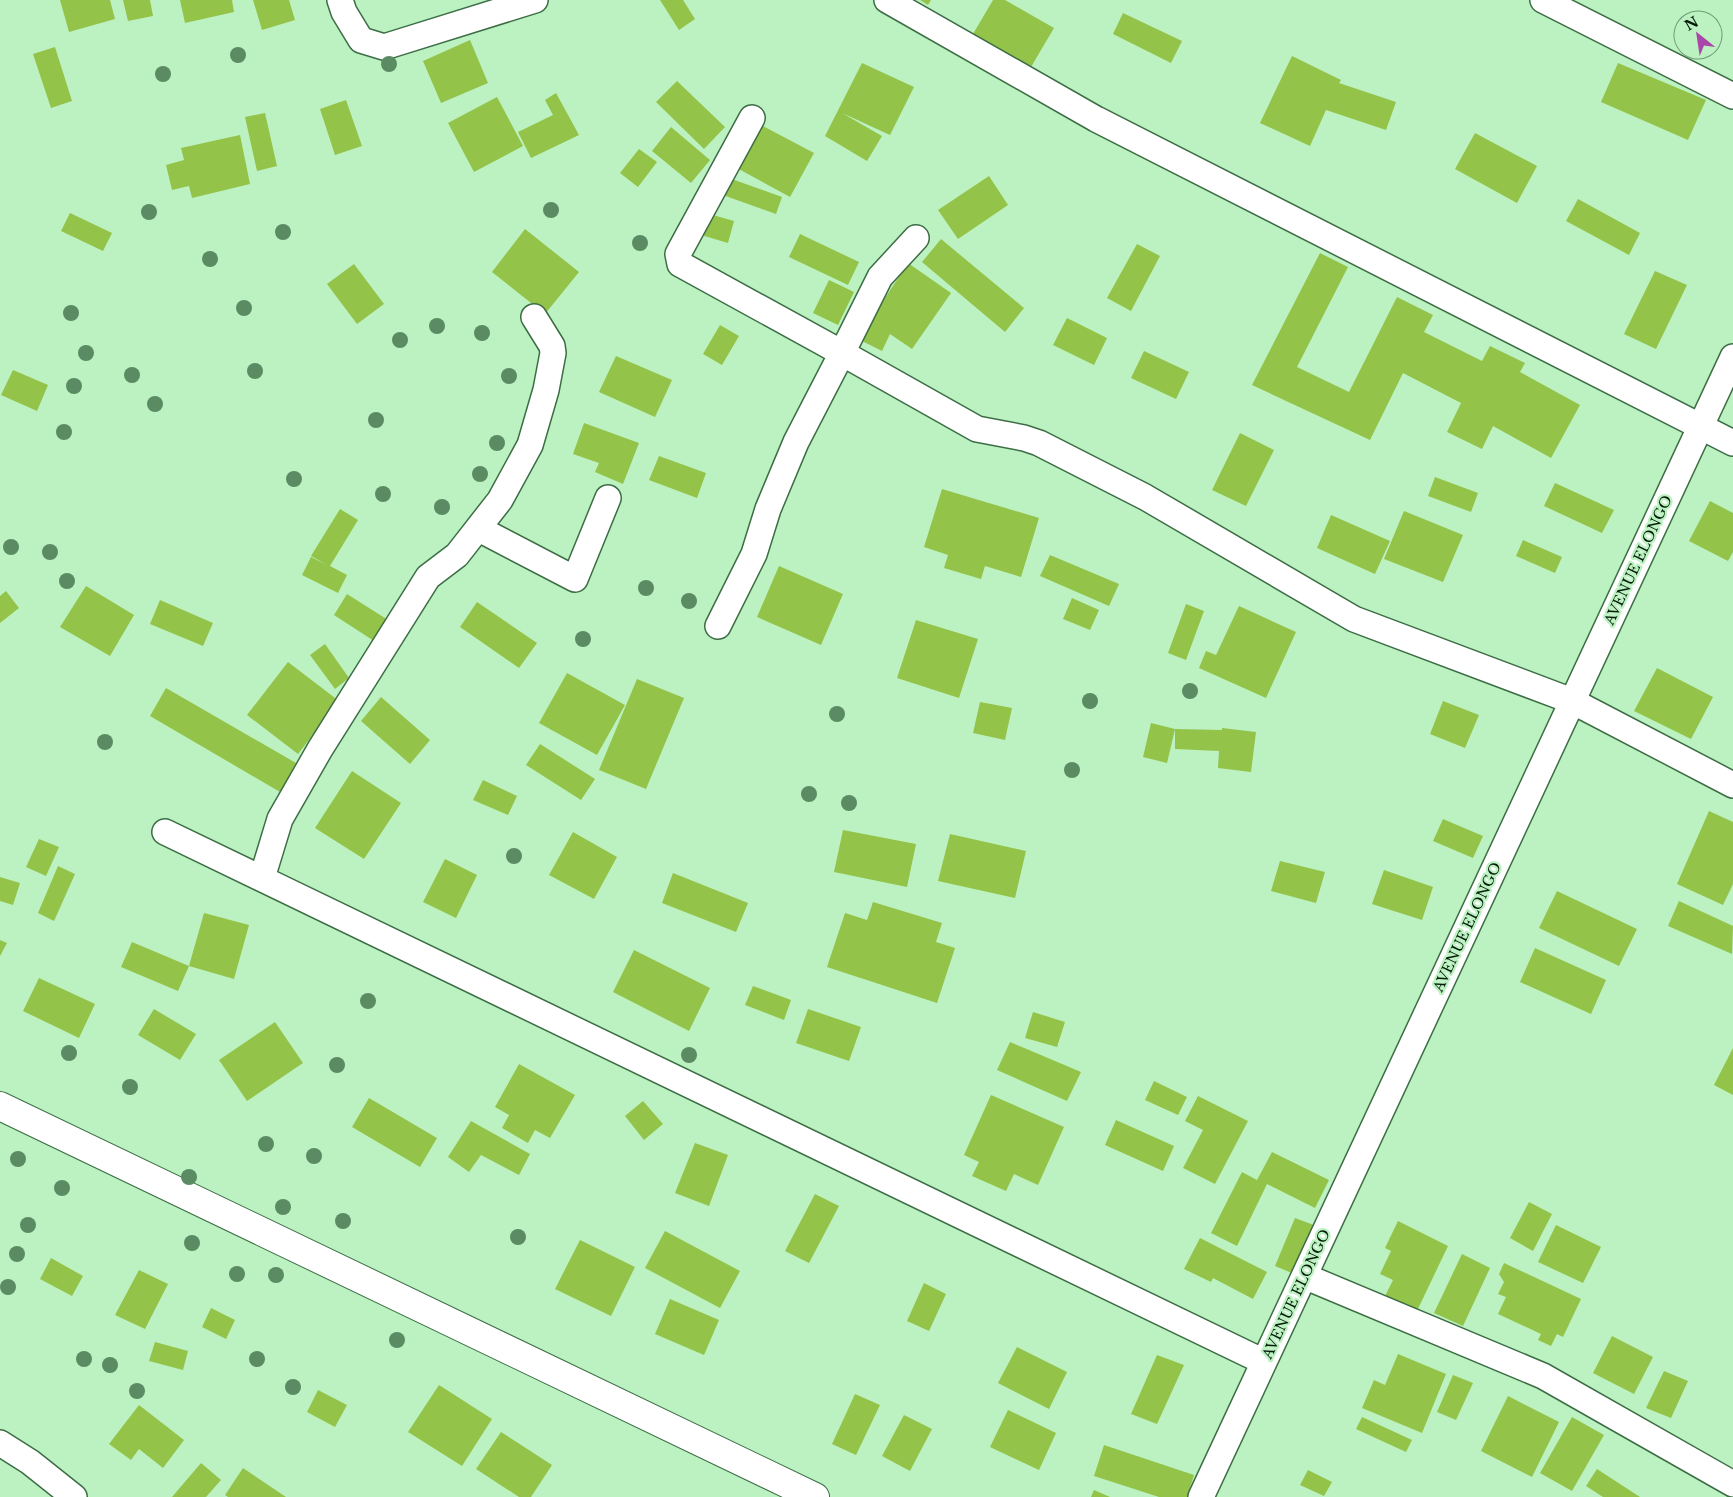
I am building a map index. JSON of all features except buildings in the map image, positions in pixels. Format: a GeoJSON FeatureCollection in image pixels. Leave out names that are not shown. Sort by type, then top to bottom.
{"type":"FeatureCollection","features":[{"type":"Feature","properties":{"kind":"street"},"geometry":{"type":"LineString","coordinates":[[340,0],[344,12],[360,40],[384,47],[535,0]]}},
{"type":"Feature","properties":{"kind":"street"},"geometry":{"type":"LineString","coordinates":[[887,0],[1096,119],[1733,443]]}},
{"type":"Feature","properties":{"kind":"street"},"geometry":{"type":"LineString","coordinates":[[1543,0],[1733,96]]}},
{"type":"Feature","properties":{"kind":"street"},"geometry":{"type":"LineString","coordinates":[[752,118],[678,254],[680,264],[977,429],[1024,438],[1039,443],[1145,497],[1354,620],[1572,701],[1733,785]]}},
{"type":"Feature","properties":{"kind":"street"},"geometry":{"type":"LineString","coordinates":[[718,626],[754,554],[768,509],[796,442],[880,276],[916,238]]}},
{"type":"Feature","properties":{"kind":"street"},"geometry":{"type":"LineString","coordinates":[[262,878],[280,818],[320,749],[428,577],[457,555],[479,529],[500,500],[530,446],[546,390],[553,353],[552,346],[534,317]]}},
{"type":"Feature","properties":{"kind":"street","name":"AVENUE ELONGO"},"geometry":{"type":"LineString","coordinates":[[1201,1497],[1733,357]]}},
{"type":"Feature","properties":{"kind":"street"},"geometry":{"type":"LineString","coordinates":[[479,529],[576,579],[608,498]]}},
{"type":"Feature","properties":{"kind":"street"},"geometry":{"type":"LineString","coordinates":[[165,832],[1264,1362]]}},
{"type":"Feature","properties":{"kind":"street"},"geometry":{"type":"LineString","coordinates":[[0,1106],[815,1497]]}},
{"type":"Feature","properties":{"kind":"street"},"geometry":{"type":"LineString","coordinates":[[1304,1276],[1543,1376],[1733,1484]]}},
{"type":"Feature","properties":{"kind":"street"},"geometry":{"type":"LineString","coordinates":[[0,1443],[30,1462],[74,1497]]}}]}
